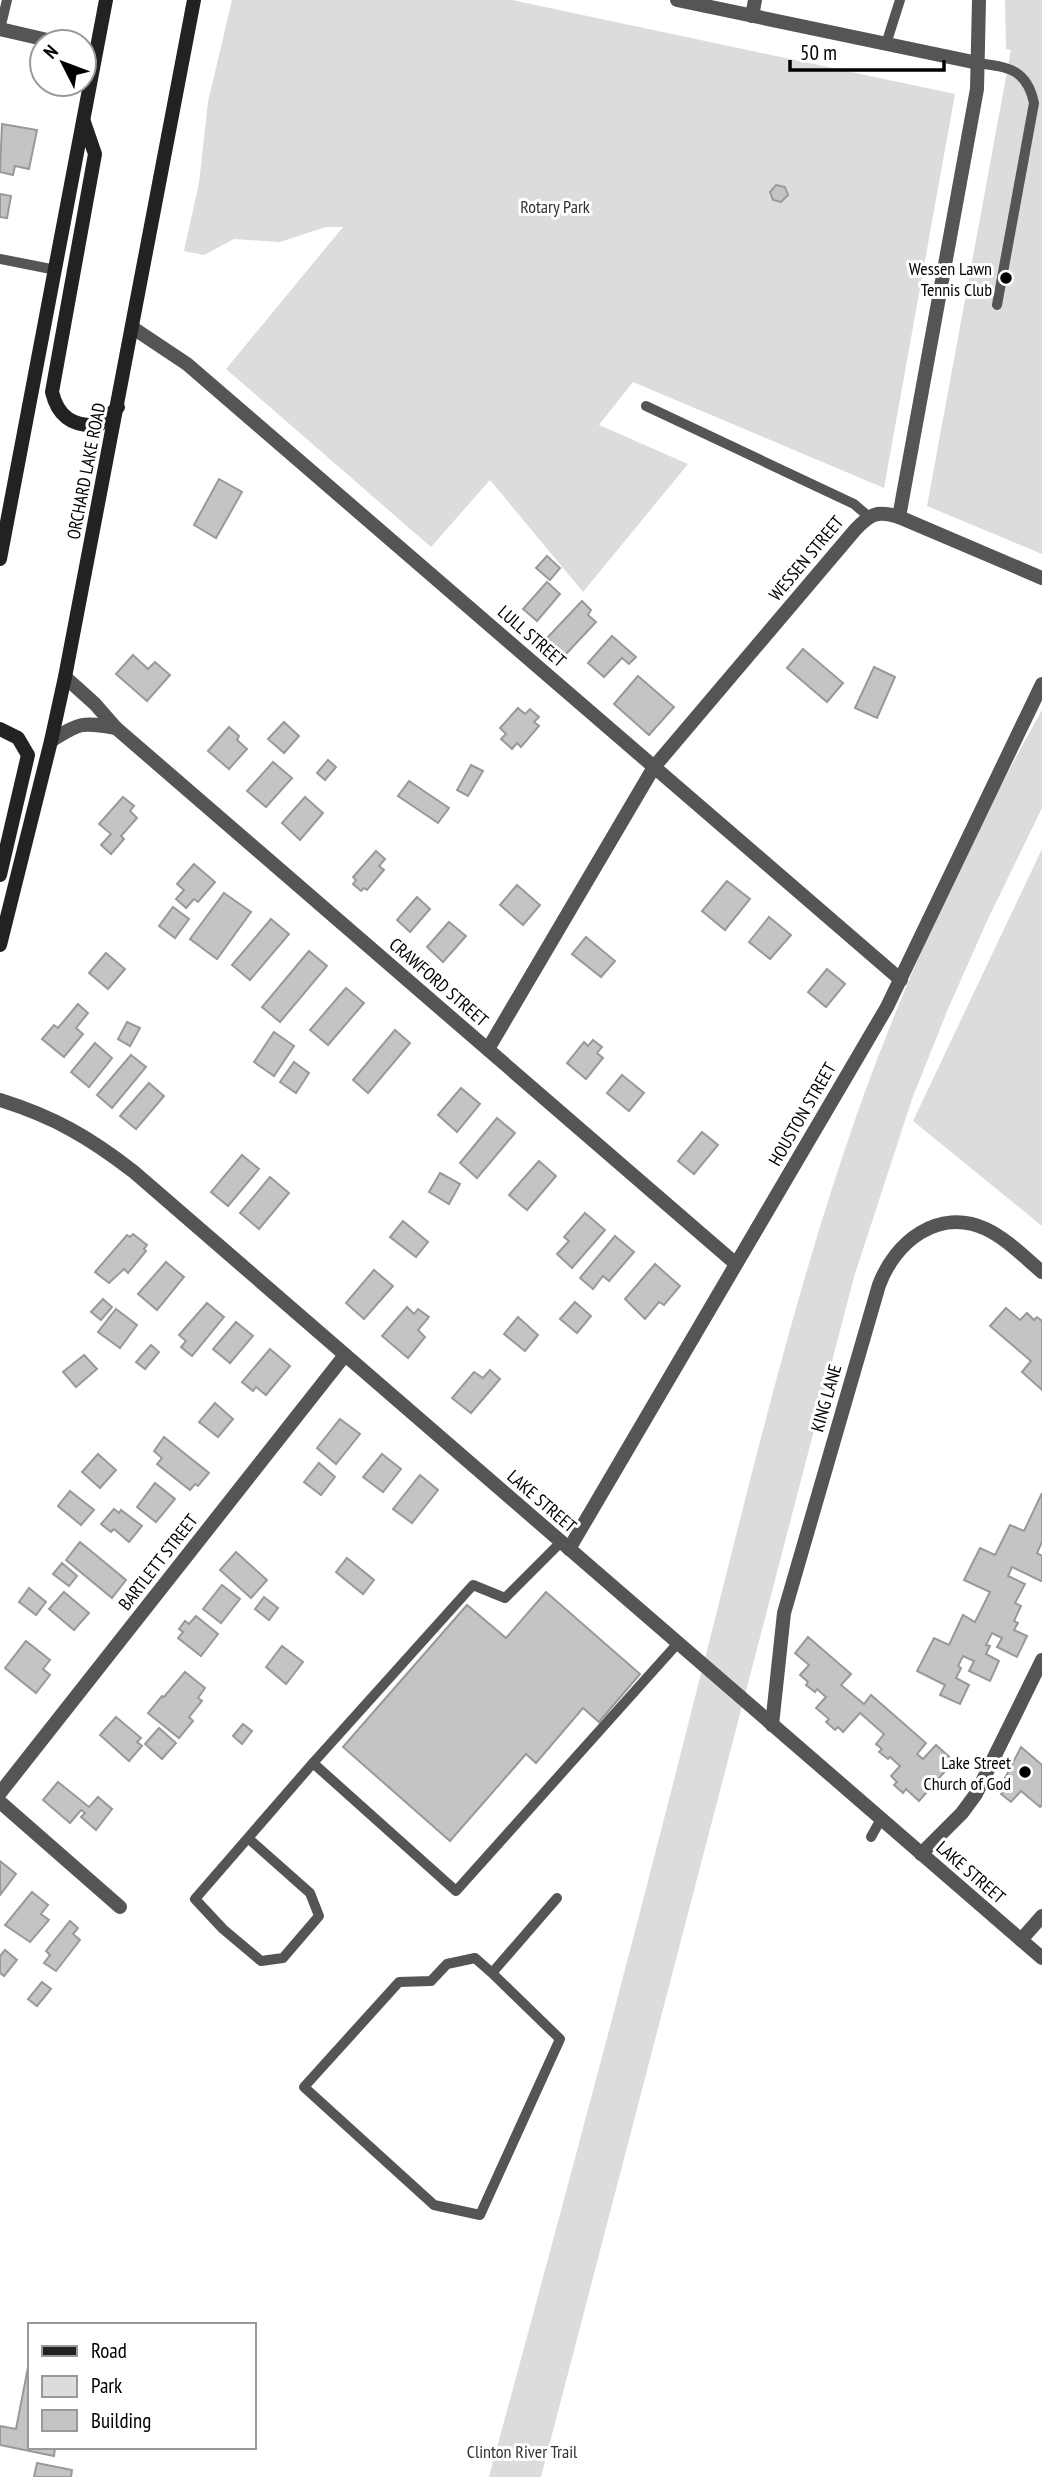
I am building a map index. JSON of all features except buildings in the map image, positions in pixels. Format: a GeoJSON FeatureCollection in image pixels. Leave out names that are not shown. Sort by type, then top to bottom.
{"type":"FeatureCollection","features":[{"type":"Feature","properties":{"kind":"main road"},"geometry":{"type":"LineString","coordinates":[[97,28],[106,0]]}},
{"type":"Feature","properties":{"kind":"main road","name":"ORCHARD LAKE ROAD"},"geometry":{"type":"LineString","coordinates":[[0,945],[65,677],[194,0]]}},
{"type":"Feature","properties":{"kind":"main road"},"geometry":{"type":"LineString","coordinates":[[0,559],[5,509],[56,270],[86,98]]}},
{"type":"Feature","properties":{"kind":"main road"},"geometry":{"type":"LineString","coordinates":[[84,121],[95,154],[51,392],[64,418],[75,424],[99,425],[118,407]]}},
{"type":"Feature","properties":{"kind":"main road"},"geometry":{"type":"LineString","coordinates":[[0,729],[18,738],[28,755],[0,875]]}},
{"type":"Feature","properties":{"kind":"street"},"geometry":{"type":"LineString","coordinates":[[677,0],[978,63]]}},
{"type":"Feature","properties":{"kind":"street"},"geometry":{"type":"LineString","coordinates":[[752,16],[755,0]]}},
{"type":"Feature","properties":{"kind":"street"},"geometry":{"type":"LineString","coordinates":[[979,0],[977,89],[899,517],[1042,578]]}},
{"type":"Feature","properties":{"kind":"street"},"geometry":{"type":"LineString","coordinates":[[0,29],[28,35]]}},
{"type":"Feature","properties":{"kind":"street","name":"LULL STREET"},"geometry":{"type":"LineString","coordinates":[[133,328],[187,364],[901,980]]}},
{"type":"Feature","properties":{"kind":"street","name":"WESSEN STREET"},"geometry":{"type":"LineString","coordinates":[[488,1049],[654,767],[868,516],[890,514],[899,517]]}},
{"type":"Feature","properties":{"kind":"street","name":"CRAWFORD STREET"},"geometry":{"type":"LineString","coordinates":[[65,677],[95,704],[116,728],[736,1264]]}},
{"type":"Feature","properties":{"kind":"street","name":"HOUSTON STREET"},"geometry":{"type":"LineString","coordinates":[[565,1546],[736,1264],[901,980],[1042,684]]}},
{"type":"Feature","properties":{"kind":"street"},"geometry":{"type":"LineString","coordinates":[[51,741],[78,725],[116,728]]}},
{"type":"Feature","properties":{"kind":"street","name":"LAKE STREET"},"geometry":{"type":"LineString","coordinates":[[0,1100],[57,1121],[99,1144],[1042,1958]]}},
{"type":"Feature","properties":{"kind":"street","name":"KING LANE"},"geometry":{"type":"LineString","coordinates":[[772,1725],[784,1613],[879,1285],[890,1260],[908,1240],[924,1231],[959,1222],[975,1225],[996,1235],[1042,1272]]}},
{"type":"Feature","properties":{"kind":"street","name":"BARTLETT STREET"},"geometry":{"type":"LineString","coordinates":[[0,1793],[345,1355]]}},
{"type":"Feature","properties":{"kind":"street"},"geometry":{"type":"LineString","coordinates":[[921,1854],[962,1813],[976,1794],[1042,1660]]}},
{"type":"Feature","properties":{"kind":"street"},"geometry":{"type":"LineString","coordinates":[[0,1802],[120,1907]]}},
{"type":"Feature","properties":{"kind":"street"},"geometry":{"type":"LineString","coordinates":[[1021,1940],[1042,1916]]}},
{"type":"Feature","properties":{"kind":"lane"},"geometry":{"type":"LineString","coordinates":[[0,29],[7,0]]}},
{"type":"Feature","properties":{"kind":"lane"},"geometry":{"type":"LineString","coordinates":[[886,44],[900,0]]}},
{"type":"Feature","properties":{"kind":"lane"},"geometry":{"type":"LineString","coordinates":[[978,63],[1008,67],[1025,79],[1031,88],[1034,103],[997,305]]}},
{"type":"Feature","properties":{"kind":"lane"},"geometry":{"type":"LineString","coordinates":[[0,259],[56,270]]}},
{"type":"Feature","properties":{"kind":"lane"},"geometry":{"type":"LineString","coordinates":[[646,406],[854,504],[868,516]]}},
{"type":"Feature","properties":{"kind":"lane"},"geometry":{"type":"LineString","coordinates":[[248,1838],[310,1893],[319,1916],[283,1958],[261,1961],[223,1929],[195,1899],[313,1763],[472,1585],[505,1598],[565,1546]]}},
{"type":"Feature","properties":{"kind":"lane"},"geometry":{"type":"LineString","coordinates":[[313,1763],[456,1891],[678,1643]]}},
{"type":"Feature","properties":{"kind":"lane"},"geometry":{"type":"LineString","coordinates":[[871,1838],[881,1819]]}},
{"type":"Feature","properties":{"kind":"lane"},"geometry":{"type":"LineString","coordinates":[[492,1973],[557,1898]]}},
{"type":"Feature","properties":{"kind":"lane"},"geometry":{"type":"LineString","coordinates":[[475,1958],[492,1973],[559,2039],[480,2215],[434,2205],[304,2087],[399,1982],[431,1982],[447,1964],[475,1958]]}},
{"type":"Feature","properties":{"kind":"green space","name":"Rotary Park"},"geometry":{"type":"Polygon","coordinates":[[[232,0],[512,0],[955,94],[884,488],[633,382],[599,425],[688,464],[583,592],[490,480],[431,547],[226,369],[343,227],[326,227],[280,242],[234,239],[204,255],[184,251],[199,183],[208,102],[232,0]]]}},
{"type":"Feature","properties":{"kind":"green space","name":"Wessen Lawn Tennis Club"},"geometry":{"type":"Polygon","coordinates":[[[1005,0],[1042,0],[1042,554],[927,506],[1011,50],[1006,49],[1005,0]]]}},
{"type":"Feature","properties":{"kind":"green space","name":"Clinton River Trail"},"geometry":{"type":"Polygon","coordinates":[[[1042,710],[1042,808],[948,1009],[912,1099],[854,1277],[541,2477],[489,2477],[619,1992],[762,1434],[817,1236],[858,1110],[904,993],[955,878],[1042,710]]]}},
{"type":"Feature","properties":{"kind":"green space"},"geometry":{"type":"Polygon","coordinates":[[[1042,849],[1042,1226],[913,1121],[1042,849]]]}},
{"type":"Feature","properties":{"kind":"place","name":"Wessen Lawn Tennis Club"},"geometry":{"type":"Point","coordinates":[1006,278]}},
{"type":"Feature","properties":{"kind":"place","name":"Lake Street Church of God"},"geometry":{"type":"Point","coordinates":[1025,1772]}}]}
